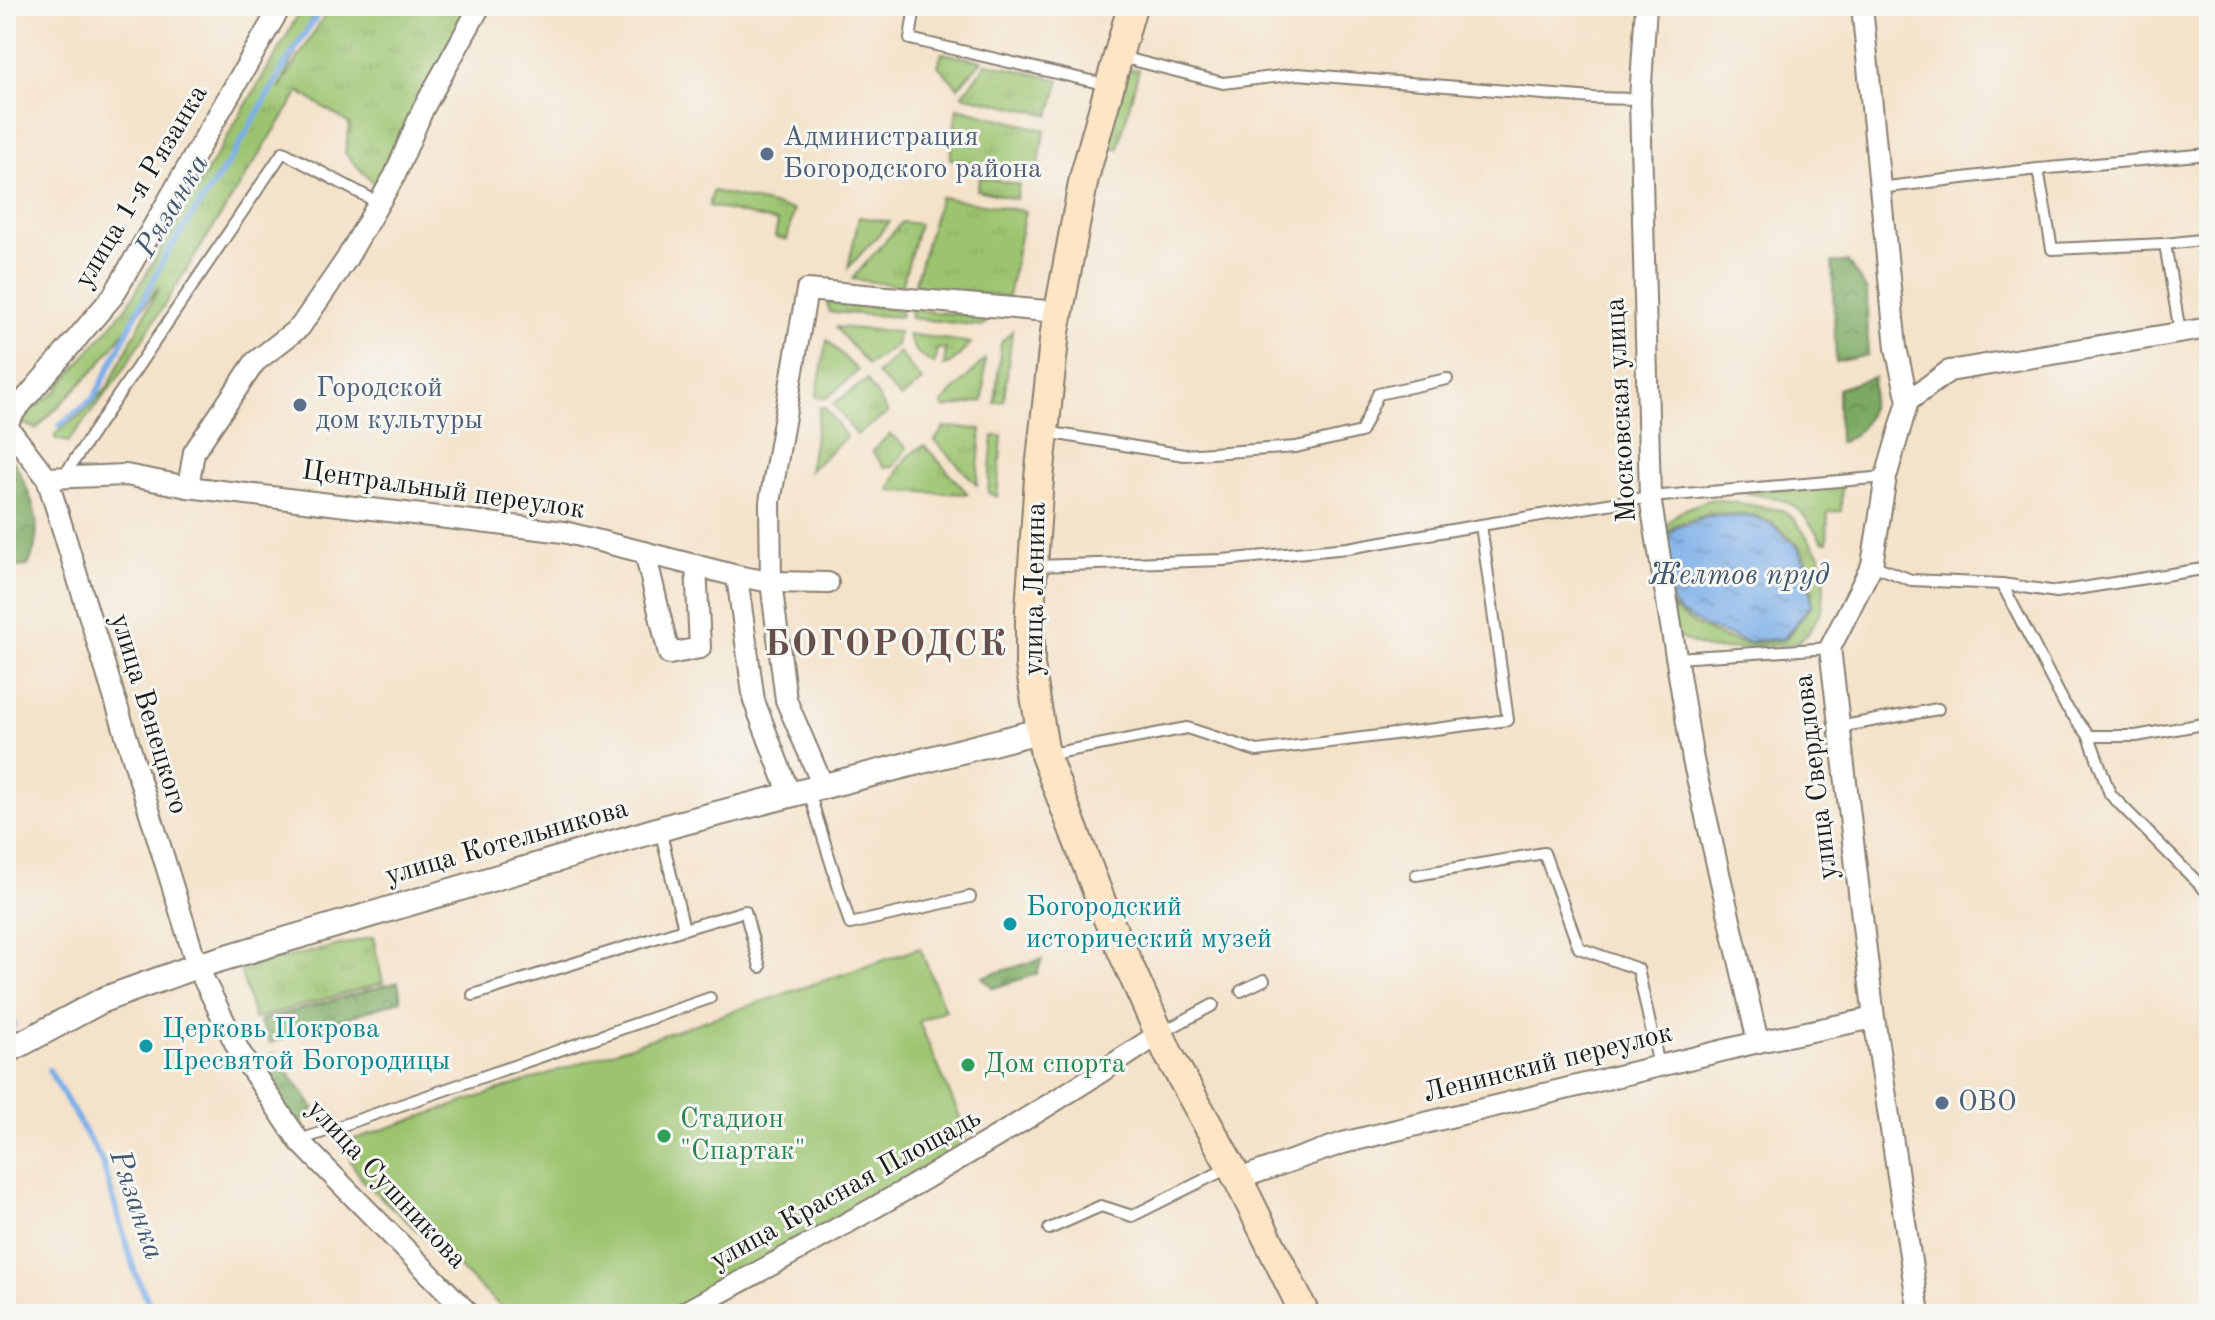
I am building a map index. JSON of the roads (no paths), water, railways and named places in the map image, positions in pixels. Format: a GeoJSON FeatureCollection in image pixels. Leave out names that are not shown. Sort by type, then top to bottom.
{"type":"FeatureCollection","features":[{"type":"Feature","properties":{"kind":"main road","name":"улица Ленина"},"geometry":{"type":"LineString","coordinates":[[1132,6],[1084,178],[1058,312],[1033,566],[1030,665],[1042,743],[1107,917],[1159,1034],[1235,1173],[1305,1314]]}},
{"type":"Feature","properties":{"kind":"street","name":"улица 1-я Рязанка"},"geometry":{"type":"LineString","coordinates":[[6,425],[113,296],[281,6]]}},
{"type":"Feature","properties":{"kind":"street"},"geometry":{"type":"LineString","coordinates":[[188,487],[194,452],[255,362],[300,327],[346,260],[395,175],[423,109],[480,6]]}},
{"type":"Feature","properties":{"kind":"street","name":"Московская улица"},"geometry":{"type":"LineString","coordinates":[[1646,6],[1640,99],[1650,497],[1693,760],[1758,1042]]}},
{"type":"Feature","properties":{"kind":"street","name":"улица Свердлова"},"geometry":{"type":"LineString","coordinates":[[1862,6],[1896,348],[1908,401],[1886,477],[1872,565],[1830,648],[1874,1018],[1919,1314]]}},
{"type":"Feature","properties":{"kind":"street"},"geometry":{"type":"LineString","coordinates":[[807,790],[786,700],[771,582],[770,502],[807,290],[1058,312]]}},
{"type":"Feature","properties":{"kind":"street"},"geometry":{"type":"LineString","coordinates":[[1908,401],[1949,371],[2209,328]]}},
{"type":"Feature","properties":{"kind":"street"},"geometry":{"type":"LineString","coordinates":[[6,425],[55,478]]}},
{"type":"Feature","properties":{"kind":"street","name":"Центральный переулок"},"geometry":{"type":"LineString","coordinates":[[55,478],[126,475],[188,487],[564,532],[737,576],[771,582],[828,583]]}},
{"type":"Feature","properties":{"kind":"street","name":"улица Венецкого"},"geometry":{"type":"LineString","coordinates":[[55,478],[197,966]]}},
{"type":"Feature","properties":{"kind":"street"},"geometry":{"type":"LineString","coordinates":[[645,552],[669,654],[700,648],[696,565]]}},
{"type":"Feature","properties":{"kind":"street"},"geometry":{"type":"LineString","coordinates":[[737,576],[754,701],[807,790]]}},
{"type":"Feature","properties":{"kind":"street","name":"улица Котельникова"},"geometry":{"type":"LineString","coordinates":[[6,1052],[105,999],[197,966],[660,829],[807,790],[1042,743]]}},
{"type":"Feature","properties":{"kind":"street","name":"улица Сушникова"},"geometry":{"type":"LineString","coordinates":[[197,966],[239,1051],[299,1141],[469,1314]]}},
{"type":"Feature","properties":{"kind":"street","name":"Ленинский переулок"},"geometry":{"type":"LineString","coordinates":[[1235,1173],[1343,1143],[1659,1066],[1874,1018]]}},
{"type":"Feature","properties":{"kind":"street","name":"улица Красная Площадь"},"geometry":{"type":"LineString","coordinates":[[681,1314],[976,1151],[1159,1034]]}},
{"type":"Feature","properties":{"kind":"lane"},"geometry":{"type":"LineString","coordinates":[[915,6],[910,39],[1110,86]]}},
{"type":"Feature","properties":{"kind":"lane"},"geometry":{"type":"LineString","coordinates":[[1119,56],[1223,83],[1298,74],[1593,98],[1640,99]]}},
{"type":"Feature","properties":{"kind":"lane"},"geometry":{"type":"LineString","coordinates":[[55,478],[283,152],[379,203]]}},
{"type":"Feature","properties":{"kind":"lane"},"geometry":{"type":"LineString","coordinates":[[1879,188],[2038,169],[2209,154]]}},
{"type":"Feature","properties":{"kind":"lane"},"geometry":{"type":"LineString","coordinates":[[2038,169],[2052,249],[2209,239]]}},
{"type":"Feature","properties":{"kind":"lane"},"geometry":{"type":"LineString","coordinates":[[2165,244],[2180,332]]}},
{"type":"Feature","properties":{"kind":"lane"},"geometry":{"type":"LineString","coordinates":[[1044,432],[1184,455],[1296,447],[1361,432],[1378,394],[1447,379]]}},
{"type":"Feature","properties":{"kind":"lane"},"geometry":{"type":"LineString","coordinates":[[1033,566],[1223,560],[1348,548],[1650,497],[1886,477]]}},
{"type":"Feature","properties":{"kind":"lane"},"geometry":{"type":"LineString","coordinates":[[1042,743],[1187,728],[1257,751],[1508,720],[1481,525]]}},
{"type":"Feature","properties":{"kind":"lane"},"geometry":{"type":"LineString","coordinates":[[1872,565],[1911,580],[2002,584],[2057,592],[2209,568]]}},
{"type":"Feature","properties":{"kind":"lane"},"geometry":{"type":"LineString","coordinates":[[2002,584],[2065,705],[2089,736],[2110,794],[2209,894]]}},
{"type":"Feature","properties":{"kind":"lane"},"geometry":{"type":"LineString","coordinates":[[1675,653],[1830,648]]}},
{"type":"Feature","properties":{"kind":"lane"},"geometry":{"type":"LineString","coordinates":[[1838,727],[1938,709]]}},
{"type":"Feature","properties":{"kind":"lane"},"geometry":{"type":"LineString","coordinates":[[2089,736],[2136,736],[2209,723]]}},
{"type":"Feature","properties":{"kind":"lane"},"geometry":{"type":"LineString","coordinates":[[807,790],[850,924],[970,897]]}},
{"type":"Feature","properties":{"kind":"lane"},"geometry":{"type":"LineString","coordinates":[[660,829],[684,929]]}},
{"type":"Feature","properties":{"kind":"lane"},"geometry":{"type":"LineString","coordinates":[[1416,875],[1544,853],[1579,948],[1638,969],[1659,1066]]}},
{"type":"Feature","properties":{"kind":"lane"},"geometry":{"type":"LineString","coordinates":[[473,995],[745,911],[760,967]]}},
{"type":"Feature","properties":{"kind":"lane"},"geometry":{"type":"LineString","coordinates":[[1241,991],[1264,980]]}},
{"type":"Feature","properties":{"kind":"lane"},"geometry":{"type":"LineString","coordinates":[[299,1141],[710,998]]}},
{"type":"Feature","properties":{"kind":"lane"},"geometry":{"type":"LineString","coordinates":[[1159,1034],[1213,1005]]}},
{"type":"Feature","properties":{"kind":"lane"},"geometry":{"type":"LineString","coordinates":[[1049,1229],[1101,1206],[1132,1216],[1235,1173]]}},
{"type":"Feature","properties":{"kind":"water","name":"Желтов пруд"},"geometry":{"type":"Polygon","coordinates":[[[1711,516],[1752,517],[1772,525],[1798,548],[1809,572],[1811,604],[1784,638],[1747,642],[1708,628],[1680,612],[1672,603],[1662,544],[1675,528],[1711,516]]]}},
{"type":"Feature","properties":{"kind":"waterway","name":"Рязанка"},"geometry":{"type":"LineString","coordinates":[[60,425],[94,398],[167,253],[234,154],[323,6]]}},
{"type":"Feature","properties":{"kind":"waterway","name":"Рязанка"},"geometry":{"type":"LineString","coordinates":[[6,1008],[14,1025]]}},
{"type":"Feature","properties":{"kind":"waterway","name":"Рязанка"},"geometry":{"type":"LineString","coordinates":[[49,1070],[102,1161],[135,1273],[154,1314]]}},
{"type":"Feature","properties":{"kind":"place","name":"Администрация Богородского района"},"geometry":{"type":"Point","coordinates":[767,154]}},
{"type":"Feature","properties":{"kind":"place","name":"Городской дом культуры"},"geometry":{"type":"Point","coordinates":[300,405]}},
{"type":"Feature","properties":{"kind":"place","name":"Богородский исторический музей"},"geometry":{"type":"Point","coordinates":[1010,924]}},
{"type":"Feature","properties":{"kind":"place","name":"Церковь Покрова Пресвятой Богородицы"},"geometry":{"type":"Point","coordinates":[146,1046]}},
{"type":"Feature","properties":{"kind":"place","name":"Дом спорта"},"geometry":{"type":"Point","coordinates":[968,1065]}},
{"type":"Feature","properties":{"kind":"place","name":"ОВО"},"geometry":{"type":"Point","coordinates":[1942,1103]}},
{"type":"Feature","properties":{"kind":"place","name":"Стадион \"Спартак\""},"geometry":{"type":"Point","coordinates":[664,1136]}},
{"type":"Feature","properties":{"kind":"district","name":"БОГОРОДСК"},"geometry":{"type":"Point","coordinates":[886,646]}}]}
